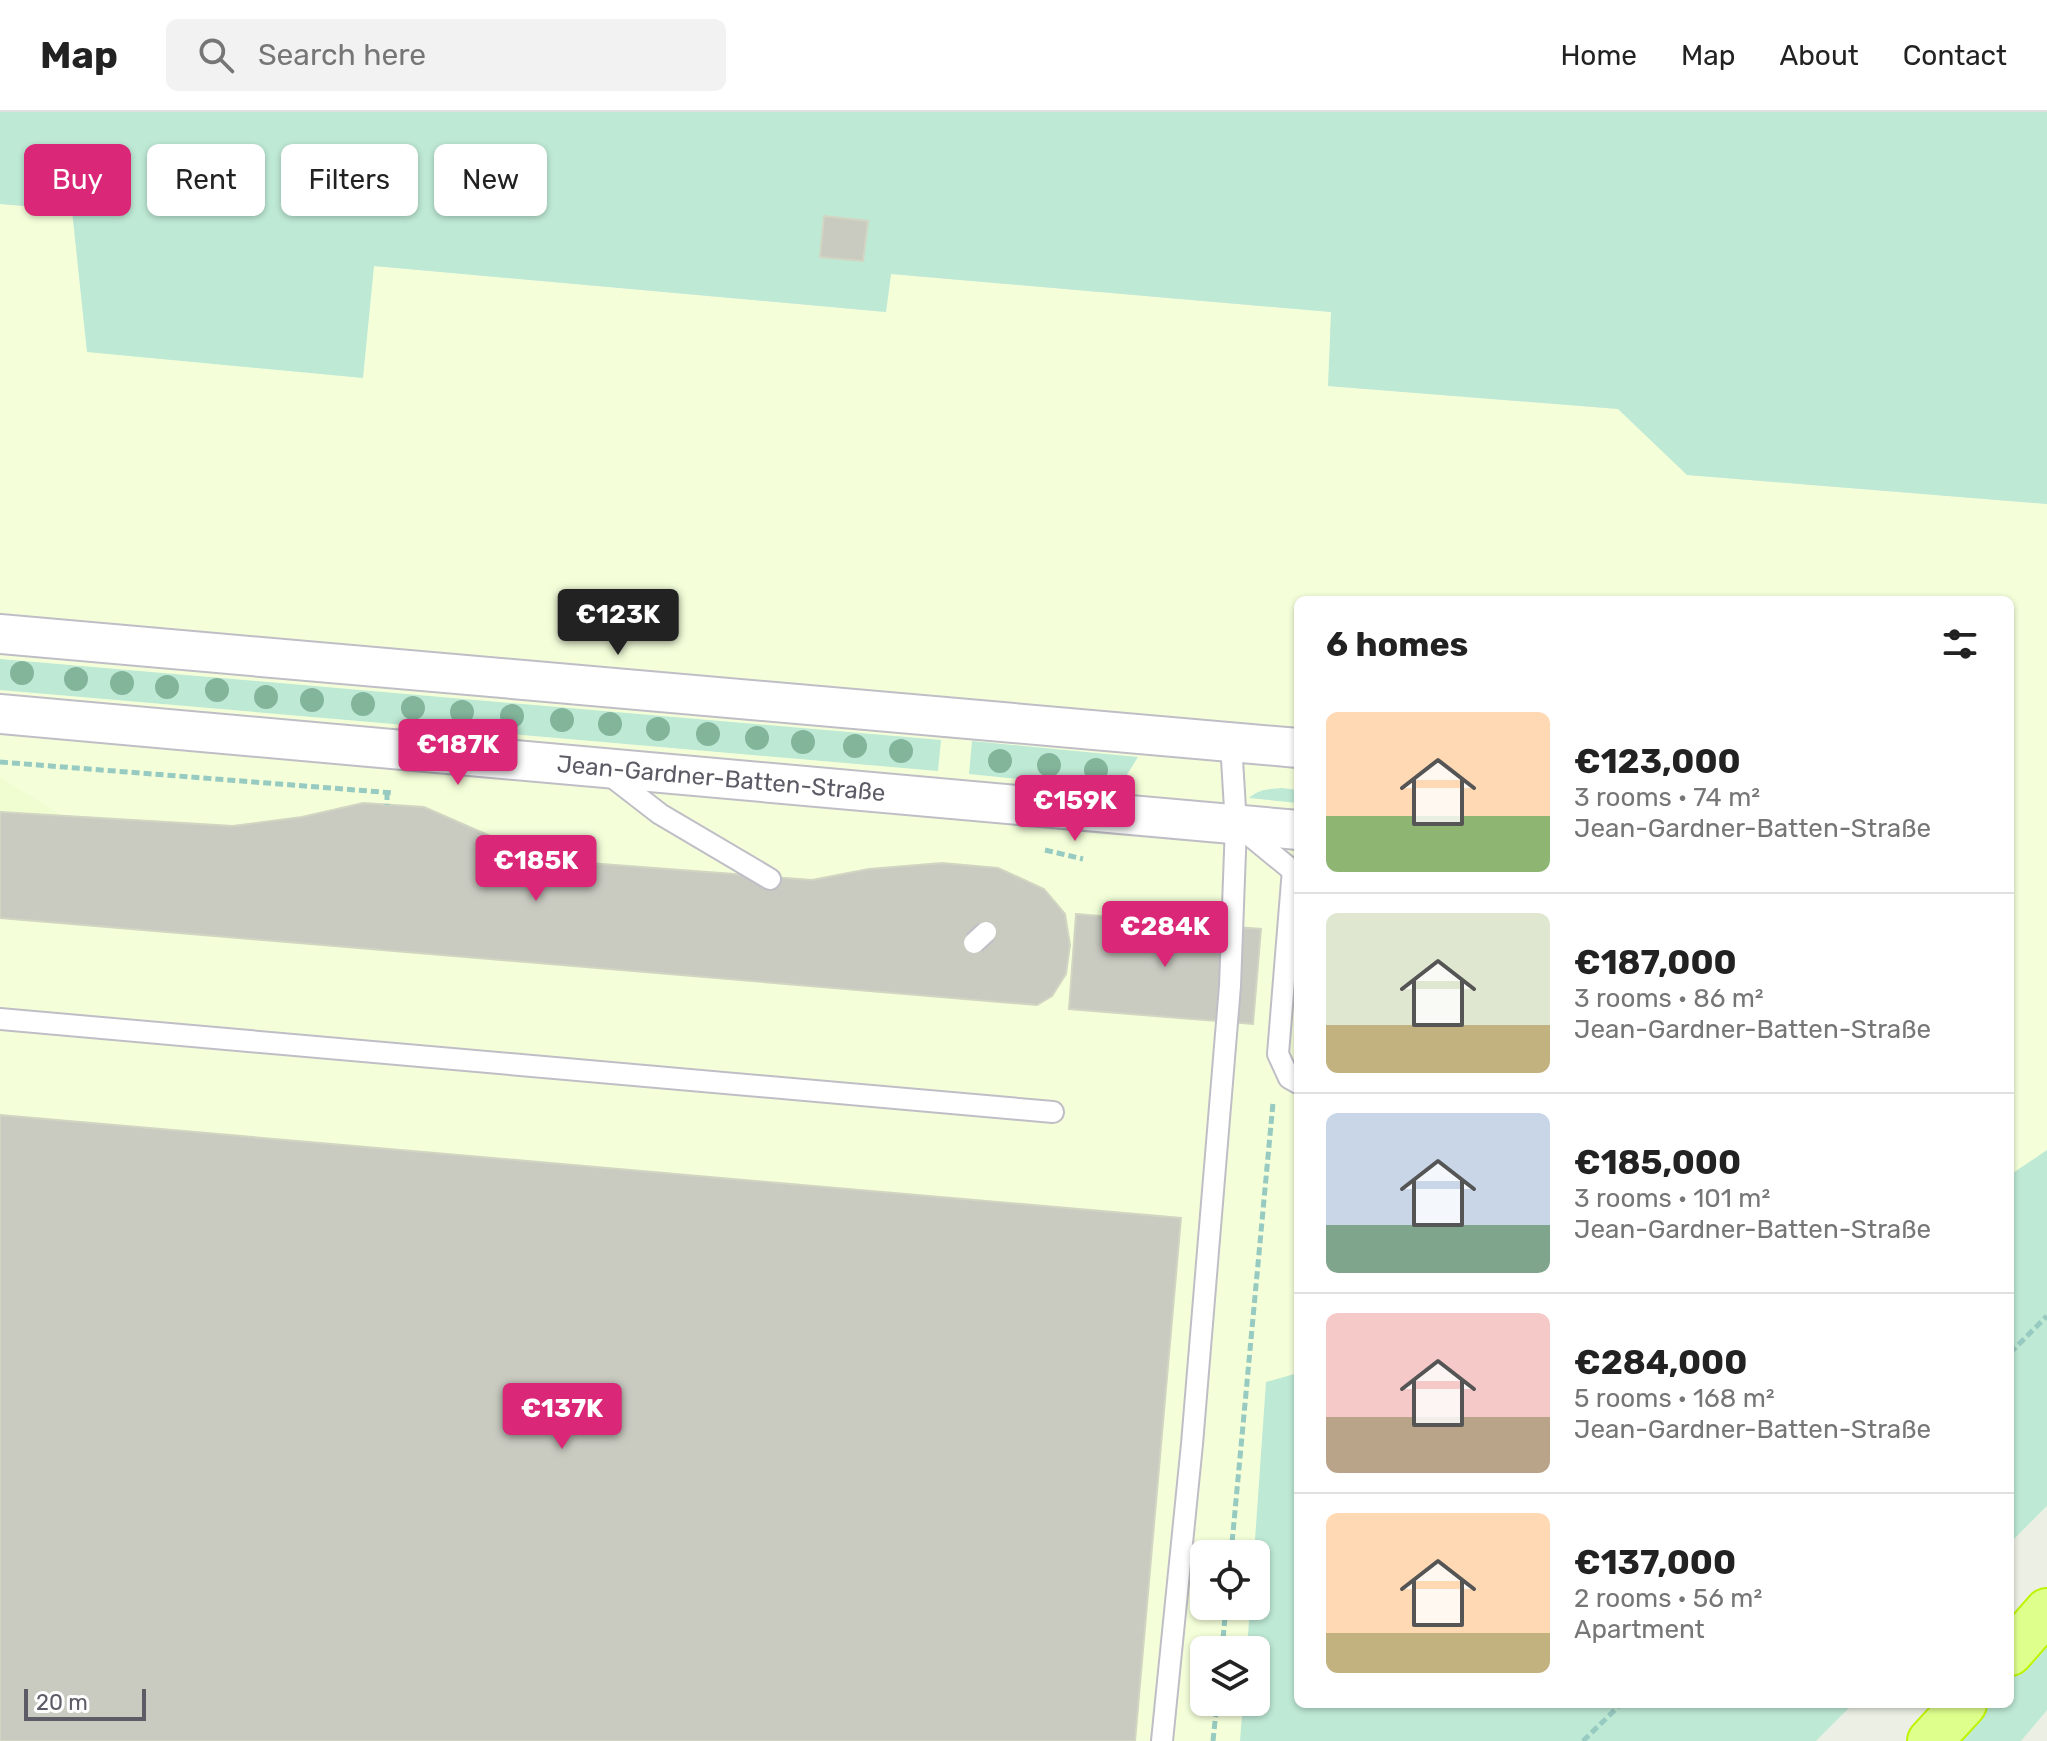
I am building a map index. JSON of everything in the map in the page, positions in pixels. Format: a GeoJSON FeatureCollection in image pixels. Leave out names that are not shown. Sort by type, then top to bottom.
{"type":"FeatureCollection","features":[{"type":"Feature","properties":{"kind":"highway"},"geometry":{"type":"LineString","coordinates":[[2014,1648],[2047,1611]]}},
{"type":"Feature","properties":{"kind":"highway"},"geometry":{"type":"LineString","coordinates":[[1930,1741],[1960,1708]]}},
{"type":"Feature","properties":{"kind":"street"},"geometry":{"type":"LineString","coordinates":[[0,634],[1294,748]]}},
{"type":"Feature","properties":{"kind":"street","name":"Jean-Gardner-Batten-Straße"},"geometry":{"type":"LineString","coordinates":[[0,714],[1294,830]]}},
{"type":"Feature","properties":{"kind":"lane"},"geometry":{"type":"LineString","coordinates":[[1162,1741],[1192,1444],[1228,1002],[1236,825],[1231,743]]}},
{"type":"Feature","properties":{"kind":"lane"},"geometry":{"type":"LineString","coordinates":[[600,768],[660,814],[770,879]]}},
{"type":"Feature","properties":{"kind":"lane"},"geometry":{"type":"LineString","coordinates":[[1236,825],[1294,871]]}},
{"type":"Feature","properties":{"kind":"lane"},"geometry":{"type":"LineString","coordinates":[[1294,883],[1278,1054],[1289,1078],[1294,1081]]}},
{"type":"Feature","properties":{"kind":"lane"},"geometry":{"type":"LineString","coordinates":[[0,1019],[1053,1112]]}},
{"type":"Feature","properties":{"kind":"path"},"geometry":{"type":"LineString","coordinates":[[387,792],[387,805]]}},
{"type":"Feature","properties":{"kind":"path"},"geometry":{"type":"LineString","coordinates":[[1232,1540],[1278,1054]]}},
{"type":"Feature","properties":{"kind":"path"},"geometry":{"type":"LineString","coordinates":[[2014,1349],[2047,1316]]}},
{"type":"Feature","properties":{"kind":"path"},"geometry":{"type":"LineString","coordinates":[[1583,1741],[1617,1708]]}},
{"type":"Feature","properties":{"kind":"path"},"geometry":{"type":"LineString","coordinates":[[1213,1741],[1216,1716]]}},
{"type":"Feature","properties":{"kind":"shaded area"},"geometry":{"type":"Polygon","coordinates":[[[0,112],[2047,112],[2047,504],[1687,475],[1618,409],[1328,386],[1331,312],[891,274],[886,312],[374,266],[363,378],[87,352],[73,216],[131,216],[131,144],[24,144],[24,206],[0,204],[0,112]]]}},
{"type":"Feature","properties":{"kind":"shaded area"},"geometry":{"type":"Polygon","coordinates":[[[0,204],[24,206],[24,216],[73,216],[87,351],[374,266],[886,312],[891,274],[1331,312],[1329,386],[1618,409],[1688,475],[2047,504],[2047,1506],[2014,1539],[2014,596],[1294,596],[1294,1708],[1849,1708],[1816,1741],[0,1741],[0,204]]]}},
{"type":"Feature","properties":{"kind":"shaded area"},"geometry":{"type":"Polygon","coordinates":[[[0,659],[941,740],[938,771],[0,690],[0,659]]]}},
{"type":"Feature","properties":{"kind":"shaded area"},"geometry":{"type":"Polygon","coordinates":[[[972,741],[1138,757],[1118,789],[969,774],[972,741]]]}},
{"type":"Feature","properties":{"kind":"shaded area"},"geometry":{"type":"Polygon","coordinates":[[[1268,789],[1294,790],[1294,803],[1249,798],[1268,789]]]}},
{"type":"Feature","properties":{"kind":"shaded area"},"geometry":{"type":"Polygon","coordinates":[[[2047,1150],[2047,1506],[2014,1539],[2014,1172],[2047,1150]]]}},
{"type":"Feature","properties":{"kind":"shaded area"},"geometry":{"type":"Polygon","coordinates":[[[1294,1374],[1294,1708],[1849,1708],[1816,1741],[1240,1741],[1242,1716],[1270,1716],[1270,1636],[1248,1636],[1249,1620],[1270,1620],[1270,1540],[1255,1540],[1266,1382],[1294,1374]]]}},
{"type":"Feature","properties":{"kind":"shaded area"},"geometry":{"type":"Polygon","coordinates":[[[2047,1637],[2047,1710],[2021,1741],[1952,1741],[1982,1708],[2014,1708],[2014,1673],[2047,1637]]]}},
{"type":"Feature","properties":{"kind":"sand"},"geometry":{"type":"Polygon","coordinates":[[[0,777],[62,816],[0,812],[0,777]]]}},
{"type":"Feature","properties":{"kind":"building"},"geometry":{"type":"Polygon","coordinates":[[[824,216],[868,221],[863,261],[820,257],[824,216]]]}},
{"type":"Feature","properties":{"kind":"building"},"geometry":{"type":"Polygon","coordinates":[[[363,803],[424,807],[513,846],[562,861],[812,880],[869,869],[942,863],[998,868],[1044,889],[1065,914],[1070,945],[1066,974],[1052,996],[1037,1005],[0,918],[0,812],[233,826],[302,817],[363,803]]]}},
{"type":"Feature","properties":{"kind":"building"},"geometry":{"type":"Polygon","coordinates":[[[1076,914],[1261,929],[1253,1024],[1069,1009],[1076,914]]]}},
{"type":"Feature","properties":{"kind":"building"},"geometry":{"type":"Polygon","coordinates":[[[0,1115],[1181,1218],[1135,1741],[0,1741],[0,1115]]]}}]}
